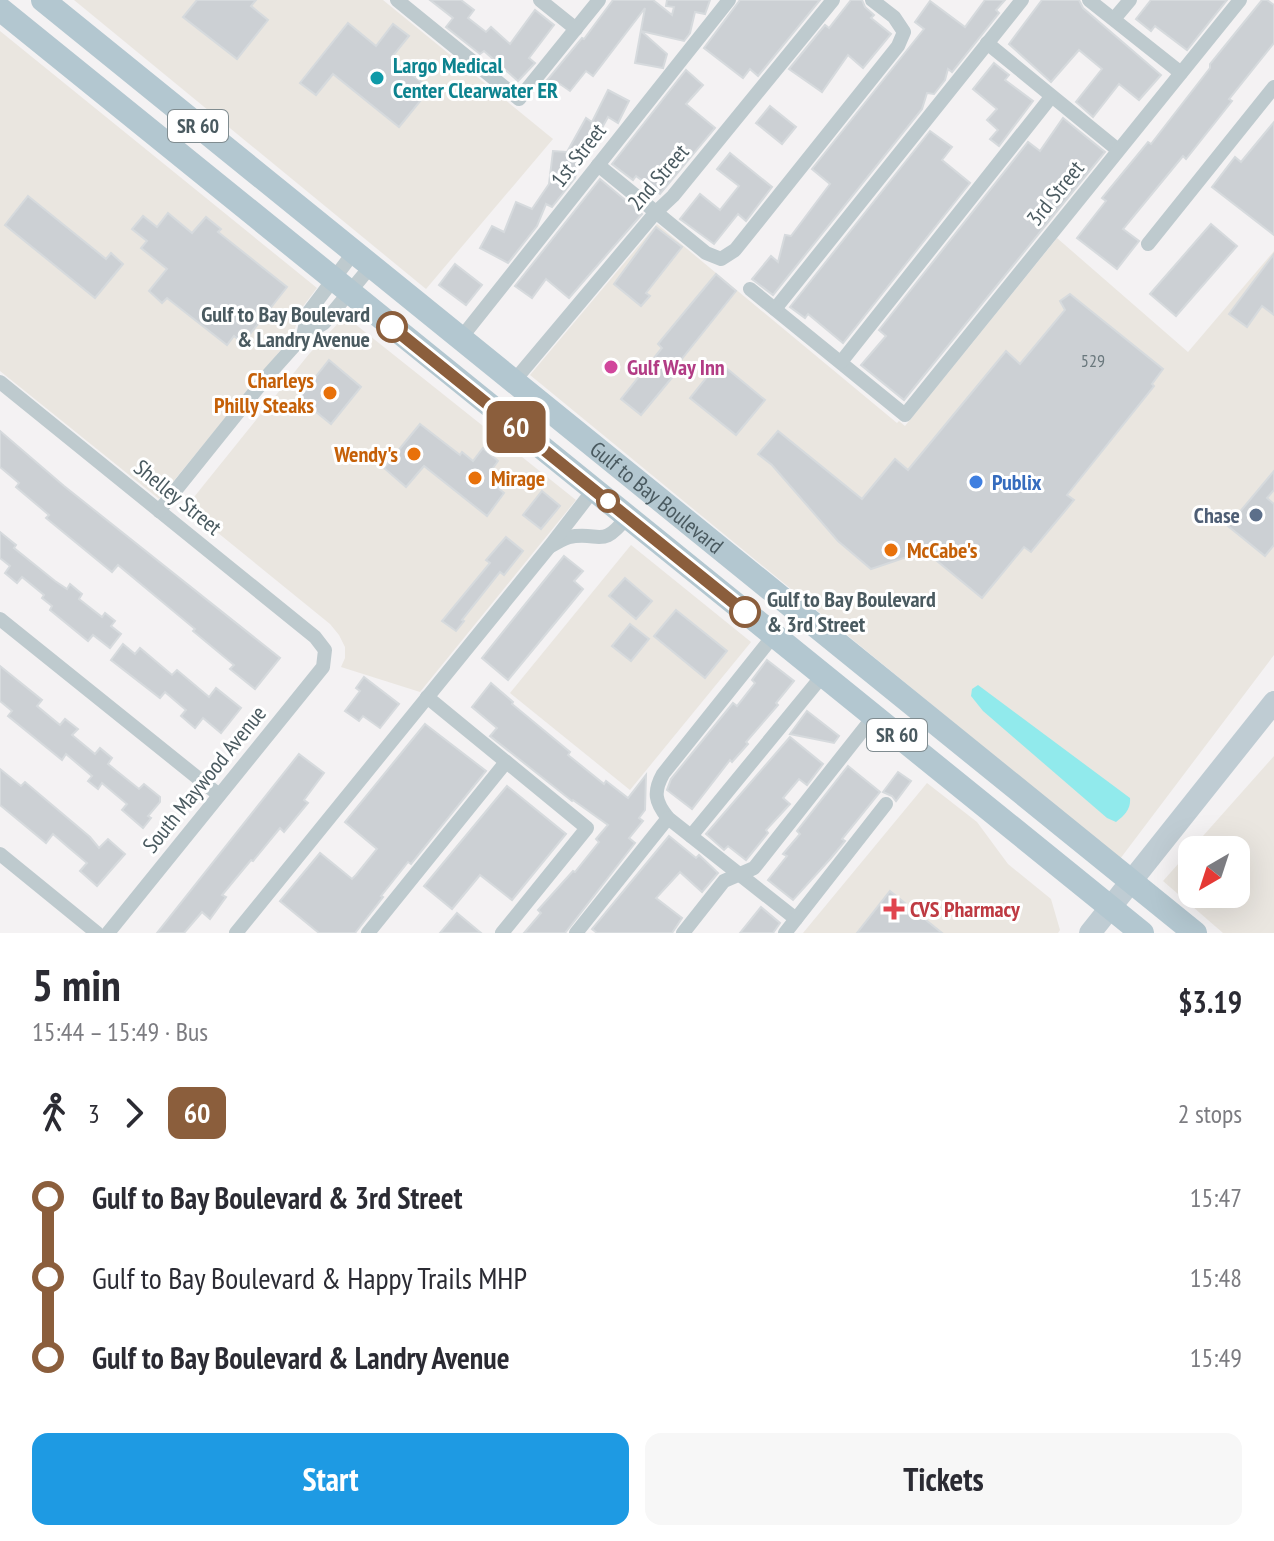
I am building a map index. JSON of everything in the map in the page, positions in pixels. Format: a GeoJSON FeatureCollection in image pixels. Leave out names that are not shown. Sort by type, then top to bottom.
{"type":"FeatureCollection","features":[{"type":"Feature","properties":{"kind":"main road","name":"Gulf to Bay Boulevard"},"geometry":{"type":"LineString","coordinates":[[43,0],[1195,933]]}},
{"type":"Feature","properties":{"kind":"main road","name":"Gulf to Bay Boulevard"},"geometry":{"type":"LineString","coordinates":[[0,9],[1142,933]]}},
{"type":"Feature","properties":{"kind":"main road"},"geometry":{"type":"LineString","coordinates":[[509,422],[552,435],[639,506],[662,517],[685,520]]}},
{"type":"Feature","properties":{"kind":"main road"},"geometry":{"type":"LineString","coordinates":[[1090,933],[1274,702]]}},
{"type":"Feature","properties":{"kind":"street"},"geometry":{"type":"LineString","coordinates":[[397,0],[519,99],[599,0]]}},
{"type":"Feature","properties":{"kind":"street"},"geometry":{"type":"LineString","coordinates":[[540,0],[576,29]]}},
{"type":"Feature","properties":{"kind":"street","name":"1st Street"},"geometry":{"type":"LineString","coordinates":[[461,338],[729,0]]}},
{"type":"Feature","properties":{"kind":"street","name":"2nd Street"},"geometry":{"type":"LineString","coordinates":[[514,381],[656,212],[673,196],[833,0]]}},
{"type":"Feature","properties":{"kind":"street"},"geometry":{"type":"LineString","coordinates":[[598,165],[706,253],[721,259],[735,250],[898,46],[904,32],[894,17],[872,0]]}},
{"type":"Feature","properties":{"kind":"street"},"geometry":{"type":"LineString","coordinates":[[775,309],[1022,0]]}},
{"type":"Feature","properties":{"kind":"street"},"geometry":{"type":"LineString","coordinates":[[1089,0],[1181,73]]}},
{"type":"Feature","properties":{"kind":"street"},"geometry":{"type":"LineString","coordinates":[[1114,19],[1130,0]]}},
{"type":"Feature","properties":{"kind":"street","name":"3rd Street"},"geometry":{"type":"LineString","coordinates":[[841,362],[905,415],[1240,0]]}},
{"type":"Feature","properties":{"kind":"street"},"geometry":{"type":"LineString","coordinates":[[987,43],[1118,150]]}},
{"type":"Feature","properties":{"kind":"street"},"geometry":{"type":"LineString","coordinates":[[1148,244],[1274,87]]}},
{"type":"Feature","properties":{"kind":"street"},"geometry":{"type":"LineString","coordinates":[[750,289],[841,362],[1051,97]]}},
{"type":"Feature","properties":{"kind":"street"},"geometry":{"type":"LineString","coordinates":[[303,336],[308,313],[341,286],[362,259]]}},
{"type":"Feature","properties":{"kind":"street"},"geometry":{"type":"LineString","coordinates":[[159,511],[269,374],[303,336],[324,323],[341,286],[362,259]]}},
{"type":"Feature","properties":{"kind":"street","name":"Shelley Street"},"geometry":{"type":"LineString","coordinates":[[0,382],[315,637],[325,650]]}},
{"type":"Feature","properties":{"kind":"street"},"geometry":{"type":"LineString","coordinates":[[236,933],[594,489]]}},
{"type":"Feature","properties":{"kind":"street"},"geometry":{"type":"LineString","coordinates":[[550,546],[569,537],[599,538],[614,533],[627,517]]}},
{"type":"Feature","properties":{"kind":"street"},"geometry":{"type":"LineString","coordinates":[[0,619],[219,795]]}},
{"type":"Feature","properties":{"kind":"street"},"geometry":{"type":"LineString","coordinates":[[774,635],[663,774],[655,789],[658,806],[668,818],[796,919]]}},
{"type":"Feature","properties":{"kind":"street","name":"South Maywood Avenue"},"geometry":{"type":"LineString","coordinates":[[108,933],[323,667],[325,650]]}},
{"type":"Feature","properties":{"kind":"street"},"geometry":{"type":"LineString","coordinates":[[691,836],[823,675]]}},
{"type":"Feature","properties":{"kind":"street"},"geometry":{"type":"LineString","coordinates":[[427,697],[587,828],[502,933]]}},
{"type":"Feature","properties":{"kind":"street"},"geometry":{"type":"LineString","coordinates":[[683,933],[724,881],[754,868],[874,716]]}},
{"type":"Feature","properties":{"kind":"street"},"geometry":{"type":"LineString","coordinates":[[368,933],[506,762]]}},
{"type":"Feature","properties":{"kind":"street"},"geometry":{"type":"LineString","coordinates":[[785,933],[886,804]]}},
{"type":"Feature","properties":{"kind":"street"},"geometry":{"type":"LineString","coordinates":[[576,933],[668,818]]}},
{"type":"Feature","properties":{"kind":"street"},"geometry":{"type":"LineString","coordinates":[[0,854],[97,933]]}},
{"type":"Feature","properties":{"kind":"shaded area"},"geometry":{"type":"Polygon","coordinates":[[[74,0],[383,0],[553,139],[426,289],[74,0]]]}},
{"type":"Feature","properties":{"kind":"shaded area"},"geometry":{"type":"Polygon","coordinates":[[[0,31],[317,288],[301,309],[293,335],[159,499],[0,371],[0,31]]]}},
{"type":"Feature","properties":{"kind":"shaded area"},"geometry":{"type":"Polygon","coordinates":[[[657,224],[897,423],[899,421],[905,426],[1057,238],[1188,352],[1274,251],[1274,655],[1120,859],[530,375],[657,224]]]}},
{"type":"Feature","properties":{"kind":"shaded area"},"geometry":{"type":"Polygon","coordinates":[[[345,316],[576,500],[420,692],[341,667],[345,647],[330,624],[186,507],[309,354],[345,316]]]}},
{"type":"Feature","properties":{"kind":"shaded area"},"geometry":{"type":"Polygon","coordinates":[[[631,545],[751,642],[630,790],[510,693],[631,545]]]}},
{"type":"Feature","properties":{"kind":"shaded area"},"geometry":{"type":"Polygon","coordinates":[[[1274,756],[1274,933],[1223,933],[1194,908],[1250,908],[1250,836],[1203,836],[1274,756]]]}},
{"type":"Feature","properties":{"kind":"shaded area"},"geometry":{"type":"Polygon","coordinates":[[[927,783],[977,822],[1008,864],[1051,899],[1060,930],[1058,933],[803,933],[927,783]]]}},
{"type":"Feature","properties":{"kind":"shaded area"},"geometry":{"type":"Polygon","coordinates":[[[1178,864],[1178,894],[1163,881],[1178,864]]]}},
{"type":"Feature","properties":{"kind":"water"},"geometry":{"type":"Polygon","coordinates":[[[978,685],[1130,798],[1125,814],[1116,822],[1107,818],[983,711],[971,696],[972,689],[978,685]]]}},
{"type":"Feature","properties":{"kind":"building"},"geometry":{"type":"Polygon","coordinates":[[[197,0],[256,0],[251,6],[268,20],[237,59],[183,17],[197,0]]]}},
{"type":"Feature","properties":{"kind":"building"},"geometry":{"type":"Polygon","coordinates":[[[430,0],[461,0],[474,10],[468,18],[486,32],[491,27],[510,44],[535,10],[554,25],[529,58],[535,63],[518,81],[484,51],[480,54],[446,27],[453,18],[430,0]]]}},
{"type":"Feature","properties":{"kind":"building"},"geometry":{"type":"Polygon","coordinates":[[[613,0],[653,0],[672,15],[674,7],[666,6],[667,0],[710,0],[705,14],[695,12],[690,33],[684,41],[641,31],[667,54],[663,68],[635,63],[645,8],[593,76],[586,71],[570,91],[560,84],[553,93],[543,85],[584,39],[613,0]]]}},
{"type":"Feature","properties":{"kind":"building"},"geometry":{"type":"Polygon","coordinates":[[[740,0],[820,0],[758,76],[750,69],[743,78],[704,48],[740,0]]]}},
{"type":"Feature","properties":{"kind":"building"},"geometry":{"type":"Polygon","coordinates":[[[851,0],[862,0],[874,15],[871,18],[891,34],[863,68],[848,55],[822,92],[789,69],[825,25],[829,28],[851,0]]]}},
{"type":"Feature","properties":{"kind":"building"},"geometry":{"type":"Polygon","coordinates":[[[985,0],[1005,0],[996,10],[999,13],[952,72],[948,69],[945,80],[934,94],[927,93],[922,109],[773,295],[752,279],[771,256],[778,262],[785,235],[791,236],[830,184],[812,169],[924,29],[915,22],[930,1],[965,27],[985,0]]]}},
{"type":"Feature","properties":{"kind":"building"},"geometry":{"type":"Polygon","coordinates":[[[1042,0],[1079,0],[1083,8],[1161,75],[1139,100],[1119,84],[1093,117],[1076,102],[1102,69],[1079,50],[1051,82],[1009,44],[1042,0]]]}},
{"type":"Feature","properties":{"kind":"building"},"geometry":{"type":"Polygon","coordinates":[[[1151,0],[1227,0],[1187,50],[1155,26],[1151,31],[1136,19],[1151,0]]]}},
{"type":"Feature","properties":{"kind":"building"},"geometry":{"type":"Polygon","coordinates":[[[1262,0],[1274,5],[1274,43],[1186,159],[1183,156],[1123,229],[1139,241],[1117,269],[1077,238],[1106,201],[1102,198],[1148,142],[1151,144],[1262,0]]]}},
{"type":"Feature","properties":{"kind":"building","name":"Largo Medical Center Clearwater ER"},"geometry":{"type":"Polygon","coordinates":[[[348,23],[376,46],[393,24],[409,36],[391,58],[430,89],[399,127],[333,74],[316,95],[300,83],[348,23]]]}},
{"type":"Feature","properties":{"kind":"building"},"geometry":{"type":"Polygon","coordinates":[[[994,63],[1009,75],[1005,80],[1033,101],[999,146],[990,139],[998,130],[987,120],[997,109],[973,89],[994,63]]]}},
{"type":"Feature","properties":{"kind":"building"},"geometry":{"type":"Polygon","coordinates":[[[686,70],[703,85],[686,104],[715,128],[660,194],[636,176],[633,180],[612,164],[686,70]]]}},
{"type":"Feature","properties":{"kind":"building"},"geometry":{"type":"Polygon","coordinates":[[[608,90],[629,101],[618,123],[608,117],[587,155],[580,151],[575,178],[552,207],[546,204],[537,226],[508,263],[480,248],[492,226],[504,232],[516,202],[532,209],[549,184],[553,151],[567,152],[586,118],[592,122],[608,90]]]}},
{"type":"Feature","properties":{"kind":"building"},"geometry":{"type":"Polygon","coordinates":[[[770,106],[796,127],[782,144],[756,123],[770,106]]]}},
{"type":"Feature","properties":{"kind":"building"},"geometry":{"type":"Polygon","coordinates":[[[1063,118],[1105,152],[904,400],[861,365],[886,336],[879,330],[1028,142],[1040,151],[1063,118]]]}},
{"type":"Feature","properties":{"kind":"building"},"geometry":{"type":"Polygon","coordinates":[[[1274,122],[1274,235],[1212,187],[1235,157],[1241,162],[1274,122]]]}},
{"type":"Feature","properties":{"kind":"building"},"geometry":{"type":"Polygon","coordinates":[[[930,131],[952,147],[942,160],[970,183],[843,343],[808,314],[805,318],[790,307],[930,131]]]}},
{"type":"Feature","properties":{"kind":"building"},"geometry":{"type":"Polygon","coordinates":[[[730,153],[772,187],[746,221],[738,214],[714,244],[680,219],[700,194],[720,210],[739,186],[717,169],[730,153]]]}},
{"type":"Feature","properties":{"kind":"building"},"geometry":{"type":"Polygon","coordinates":[[[600,179],[642,214],[569,298],[546,279],[532,298],[515,286],[600,179]]]}},
{"type":"Feature","properties":{"kind":"building"},"geometry":{"type":"Polygon","coordinates":[[[28,196],[106,259],[111,253],[123,264],[95,298],[5,225],[28,196]]]}},
{"type":"Feature","properties":{"kind":"building"},"geometry":{"type":"Polygon","coordinates":[[[168,213],[192,233],[206,217],[221,229],[218,232],[287,287],[243,343],[234,336],[227,345],[167,298],[162,303],[149,291],[167,269],[141,248],[147,241],[132,229],[143,216],[157,227],[168,213]]]}},
{"type":"Feature","properties":{"kind":"building"},"geometry":{"type":"Polygon","coordinates":[[[1211,224],[1237,246],[1176,316],[1150,294],[1211,224]]]}},
{"type":"Feature","properties":{"kind":"building"},"geometry":{"type":"Polygon","coordinates":[[[656,227],[682,247],[646,293],[650,296],[641,306],[614,284],[656,227]]]}},
{"type":"Feature","properties":{"kind":"building"},"geometry":{"type":"Polygon","coordinates":[[[1274,254],[1274,315],[1262,306],[1247,327],[1229,314],[1274,254]]]}},
{"type":"Feature","properties":{"kind":"building"},"geometry":{"type":"Polygon","coordinates":[[[455,264],[482,285],[466,305],[439,285],[455,264]]]}},
{"type":"Feature","properties":{"kind":"building"},"geometry":{"type":"Polygon","coordinates":[[[716,274],[736,291],[641,415],[621,399],[662,348],[658,344],[716,274]]]}},
{"type":"Feature","properties":{"kind":"building","name":"Publix"},"geometry":{"type":"Polygon","coordinates":[[[1070,294],[1163,369],[1152,384],[1154,386],[1067,495],[1074,500],[1031,552],[1024,547],[982,598],[920,547],[913,555],[871,569],[838,541],[772,465],[758,454],[778,431],[862,499],[895,459],[908,470],[1006,351],[1020,364],[1065,310],[1060,301],[1070,294]]]}},
{"type":"Feature","properties":{"kind":"building","name":"Charleys Philly Steaks"},"geometry":{"type":"Polygon","coordinates":[[[329,360],[361,387],[331,424],[299,398],[329,360]]]}},
{"type":"Feature","properties":{"kind":"building"},"geometry":{"type":"Polygon","coordinates":[[[719,362],[765,400],[736,435],[690,398],[719,362]]]}},
{"type":"Feature","properties":{"kind":"building"},"geometry":{"type":"Polygon","coordinates":[[[420,424],[460,455],[462,452],[473,461],[483,448],[498,461],[490,472],[502,482],[498,488],[504,493],[487,516],[424,466],[406,487],[384,468],[420,424]]]}},
{"type":"Feature","properties":{"kind":"building"},"geometry":{"type":"Polygon","coordinates":[[[0,431],[64,486],[280,658],[255,689],[230,669],[234,665],[193,631],[195,629],[118,565],[112,572],[46,518],[49,515],[16,487],[19,483],[0,467],[0,431]]]}},
{"type":"Feature","properties":{"kind":"building","name":"Chase"},"geometry":{"type":"Polygon","coordinates":[[[1274,471],[1274,490],[1267,498],[1274,504],[1274,545],[1265,556],[1228,526],[1274,471]]]}},
{"type":"Feature","properties":{"kind":"building"},"geometry":{"type":"Polygon","coordinates":[[[542,491],[560,506],[541,529],[523,515],[542,491]]]}},
{"type":"Feature","properties":{"kind":"building"},"geometry":{"type":"Polygon","coordinates":[[[0,532],[16,545],[14,548],[55,581],[67,589],[70,584],[82,594],[79,599],[102,617],[105,613],[115,621],[111,626],[121,634],[110,648],[93,635],[88,641],[50,610],[52,606],[42,598],[44,595],[22,577],[17,583],[5,573],[10,566],[0,558],[0,532]]]}},
{"type":"Feature","properties":{"kind":"building"},"geometry":{"type":"Polygon","coordinates":[[[506,537],[523,551],[504,575],[500,572],[456,631],[442,621],[490,563],[486,560],[506,537]]]}},
{"type":"Feature","properties":{"kind":"building"},"geometry":{"type":"Polygon","coordinates":[[[564,556],[583,571],[574,581],[583,589],[508,680],[482,658],[564,556]]]}},
{"type":"Feature","properties":{"kind":"building"},"geometry":{"type":"Polygon","coordinates":[[[625,578],[652,601],[636,619],[609,596],[625,578]]]}},
{"type":"Feature","properties":{"kind":"building"},"geometry":{"type":"Polygon","coordinates":[[[676,610],[727,651],[705,678],[654,636],[676,610]]]}},
{"type":"Feature","properties":{"kind":"building"},"geometry":{"type":"Polygon","coordinates":[[[630,624],[649,639],[631,661],[612,646],[630,624]]]}},
{"type":"Feature","properties":{"kind":"building"},"geometry":{"type":"Polygon","coordinates":[[[123,644],[135,654],[140,648],[172,675],[177,670],[209,697],[216,688],[241,708],[221,733],[203,718],[195,728],[181,716],[186,710],[165,692],[160,698],[111,660],[123,644]]]}},
{"type":"Feature","properties":{"kind":"building"},"geometry":{"type":"Polygon","coordinates":[[[767,660],[794,681],[746,742],[748,744],[732,762],[730,760],[692,809],[667,790],[671,779],[733,703],[737,706],[755,683],[752,680],[767,660]]]}},
{"type":"Feature","properties":{"kind":"building"},"geometry":{"type":"Polygon","coordinates":[[[0,666],[42,700],[37,706],[60,725],[65,719],[78,729],[72,735],[95,754],[100,748],[112,758],[108,764],[139,789],[144,784],[160,797],[160,802],[143,828],[122,810],[127,804],[102,783],[98,789],[88,781],[92,776],[66,754],[62,760],[8,716],[12,711],[0,701],[0,666]]]}},
{"type":"Feature","properties":{"kind":"building"},"geometry":{"type":"Polygon","coordinates":[[[364,677],[399,704],[380,728],[363,716],[359,721],[345,711],[360,691],[356,688],[364,677]]]}},
{"type":"Feature","properties":{"kind":"building"},"geometry":{"type":"Polygon","coordinates":[[[491,683],[604,784],[606,781],[628,798],[646,775],[645,810],[639,818],[643,821],[629,838],[635,843],[565,933],[524,933],[541,913],[538,910],[599,842],[596,839],[608,825],[572,801],[490,736],[497,728],[472,707],[491,683]]]}},
{"type":"Feature","properties":{"kind":"building"},"geometry":{"type":"Polygon","coordinates":[[[807,711],[839,736],[834,743],[790,734],[807,711]]]}},
{"type":"Feature","properties":{"kind":"building"},"geometry":{"type":"Polygon","coordinates":[[[425,724],[486,771],[411,864],[408,862],[355,933],[319,933],[280,901],[320,853],[352,879],[356,875],[377,849],[345,822],[425,724]]]}},
{"type":"Feature","properties":{"kind":"building"},"geometry":{"type":"Polygon","coordinates":[[[790,737],[823,764],[807,785],[799,779],[783,798],[790,804],[766,830],[768,833],[746,860],[728,846],[724,850],[706,834],[790,737]]]}},
{"type":"Feature","properties":{"kind":"building"},"geometry":{"type":"Polygon","coordinates":[[[299,754],[324,773],[304,800],[308,803],[284,832],[280,828],[251,860],[222,895],[226,897],[210,919],[202,912],[184,933],[157,933],[299,754]]]}},
{"type":"Feature","properties":{"kind":"building"},"geometry":{"type":"Polygon","coordinates":[[[848,766],[880,792],[842,839],[845,841],[793,900],[768,880],[787,856],[783,854],[800,834],[797,831],[848,766]]]}},
{"type":"Feature","properties":{"kind":"building"},"geometry":{"type":"Polygon","coordinates":[[[0,769],[21,786],[25,782],[99,848],[108,839],[125,854],[97,886],[80,871],[87,863],[53,834],[46,843],[0,805],[0,769]]]}},
{"type":"Feature","properties":{"kind":"building"},"geometry":{"type":"Polygon","coordinates":[[[898,772],[911,781],[896,801],[883,792],[898,772]]]}},
{"type":"Feature","properties":{"kind":"building"},"geometry":{"type":"Polygon","coordinates":[[[507,786],[566,834],[512,900],[480,875],[452,909],[424,886],[507,786]]]}},
{"type":"Feature","properties":{"kind":"building"},"geometry":{"type":"Polygon","coordinates":[[[669,836],[696,858],[699,855],[718,873],[702,892],[680,872],[656,898],[682,918],[672,933],[597,933],[592,929],[669,836]]]}},
{"type":"Feature","properties":{"kind":"building","name":"CVS Pharmacy"},"geometry":{"type":"Polygon","coordinates":[[[890,891],[942,933],[857,933],[890,891]]]}},
{"type":"Feature","properties":{"kind":"building"},"geometry":{"type":"Polygon","coordinates":[[[761,907],[780,923],[773,933],[740,933],[761,907]]]}},
{"type":"Feature","properties":{"kind":"building"},"geometry":{"type":"Polygon","coordinates":[[[457,913],[481,933],[440,933],[457,913]]]}},
{"type":"Feature","properties":{"kind":"bus line","name":"60"},"geometry":{"type":"LineString","coordinates":[[392,327],[745,612]]}},
{"type":"Feature","properties":{"kind":"place","name":"Largo Medical Center Clearwater ER"},"geometry":{"type":"Point","coordinates":[377,78]}},
{"type":"Feature","properties":{"kind":"place","name":"Gulf to Bay Boulevard & Landry Avenue"},"geometry":{"type":"Point","coordinates":[392,327]}},
{"type":"Feature","properties":{"kind":"place","name":"Gulf Way Inn"},"geometry":{"type":"Point","coordinates":[611,367]}},
{"type":"Feature","properties":{"kind":"place","name":"Charleys Philly Steaks"},"geometry":{"type":"Point","coordinates":[330,393]}},
{"type":"Feature","properties":{"kind":"place","name":"Wendy's"},"geometry":{"type":"Point","coordinates":[414,454]}},
{"type":"Feature","properties":{"kind":"place","name":"Mirage"},"geometry":{"type":"Point","coordinates":[475,478]}},
{"type":"Feature","properties":{"kind":"place","name":"Publix"},"geometry":{"type":"Point","coordinates":[976,482]}},
{"type":"Feature","properties":{"kind":"place","name":"Chase"},"geometry":{"type":"Point","coordinates":[1256,515]}},
{"type":"Feature","properties":{"kind":"place","name":"McCabe's"},"geometry":{"type":"Point","coordinates":[891,550]}},
{"type":"Feature","properties":{"kind":"place","name":"Gulf to Bay Boulevard & 3rd Street"},"geometry":{"type":"Point","coordinates":[745,612]}},
{"type":"Feature","properties":{"kind":"place","name":"CVS Pharmacy"},"geometry":{"type":"Point","coordinates":[894,909]}}]}
